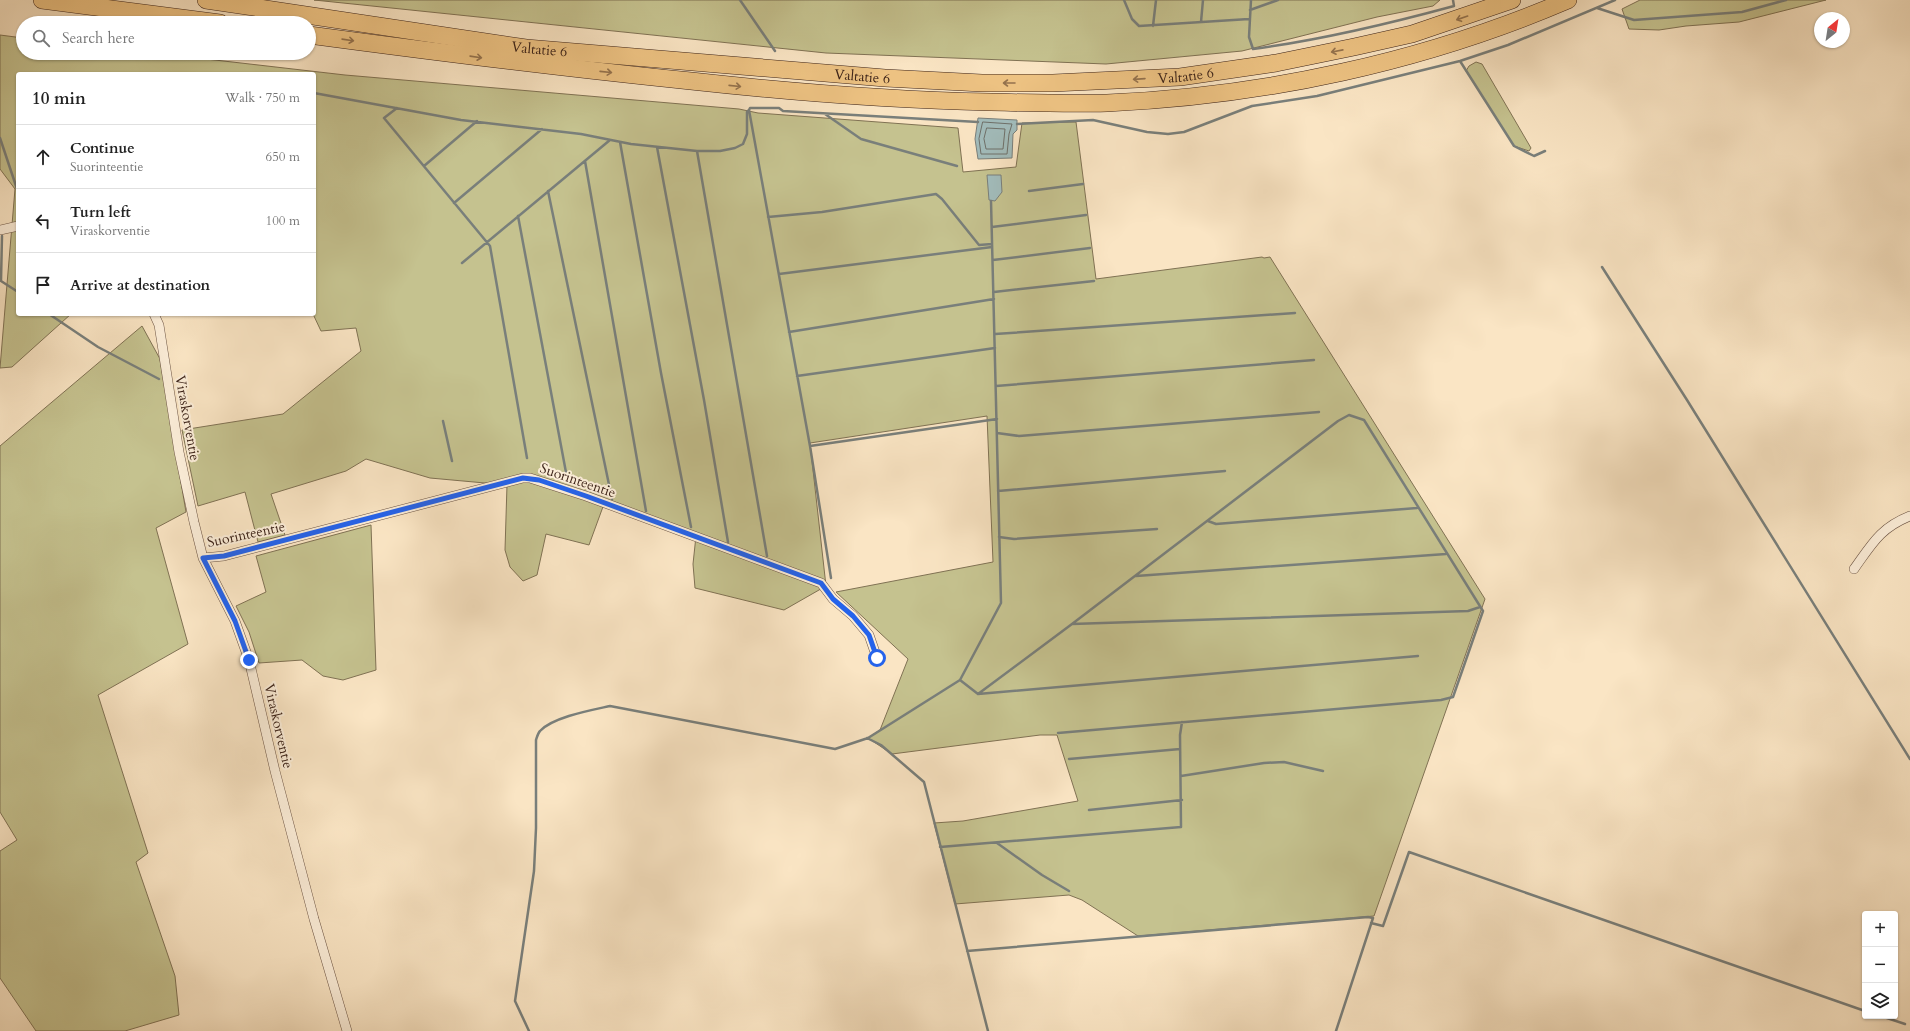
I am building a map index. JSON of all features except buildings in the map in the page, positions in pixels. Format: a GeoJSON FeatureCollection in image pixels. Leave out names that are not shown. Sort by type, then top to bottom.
{"type":"FeatureCollection","features":[{"type":"Feature","properties":{"kind":"highway"},"geometry":{"type":"LineString","coordinates":[[42,0],[166,16]]}},
{"type":"Feature","properties":{"kind":"highway","name":"Valtatie 6"},"geometry":{"type":"LineString","coordinates":[[206,0],[313,16]]}},
{"type":"Feature","properties":{"kind":"highway","name":"Valtatie 6"},"geometry":{"type":"LineString","coordinates":[[316,16],[526,48],[885,78],[982,83],[1053,83],[1180,77],[1276,63],[1354,48],[1412,34],[1512,0]]}},
{"type":"Feature","properties":{"kind":"highway","name":"Valtatie 6"},"geometry":{"type":"LineString","coordinates":[[316,36],[524,64],[845,96],[1000,102],[1107,103],[1212,94],[1283,83],[1359,68],[1424,52],[1473,37],[1568,0]]}},
{"type":"Feature","properties":{"kind":"street"},"geometry":{"type":"LineString","coordinates":[[0,230],[16,226]]}},
{"type":"Feature","properties":{"kind":"street","name":"Viraskorventie"},"geometry":{"type":"LineString","coordinates":[[155,316],[159,325],[179,452],[203,558],[235,621],[247,654],[275,772],[314,919],[347,1031]]}},
{"type":"Feature","properties":{"kind":"street","name":"Suorinteentie"},"geometry":{"type":"LineString","coordinates":[[203,558],[224,556],[523,478],[530,478],[586,496],[821,583],[833,599],[853,616],[869,635],[877,658]]}},
{"type":"Feature","properties":{"kind":"street"},"geometry":{"type":"LineString","coordinates":[[1854,569],[1880,533],[1900,520],[1910,516]]}},
{"type":"Feature","properties":{"kind":"shaded area"},"geometry":{"type":"Polygon","coordinates":[[[314,0],[1440,0],[1433,6],[1377,17],[1242,51],[1106,64],[826,53],[314,0]]]}},
{"type":"Feature","properties":{"kind":"shaded area"},"geometry":{"type":"Polygon","coordinates":[[[1640,0],[1826,0],[1739,22],[1686,26],[1659,30],[1629,29],[1622,9],[1640,0]]]}},
{"type":"Feature","properties":{"kind":"shaded area"},"geometry":{"type":"Polygon","coordinates":[[[0,35],[16,37],[16,60],[215,60],[345,75],[739,109],[758,113],[958,128],[963,172],[1016,167],[1022,123],[1076,122],[1096,279],[1270,257],[1485,599],[1374,916],[1138,936],[1082,900],[1069,895],[955,904],[934,823],[963,821],[1078,801],[1057,735],[1040,735],[892,754],[868,738],[880,730],[908,659],[836,592],[993,562],[987,416],[810,443],[826,586],[784,610],[695,588],[693,564],[696,536],[604,504],[589,545],[546,534],[537,575],[523,581],[510,567],[505,550],[507,485],[430,478],[366,459],[346,471],[271,494],[285,535],[258,542],[245,492],[198,506],[182,430],[283,414],[361,351],[356,328],[321,331],[314,316],[316,316],[316,72],[16,72],[16,316],[69,316],[12,367],[0,368],[15,189],[0,169],[0,35]]]}},
{"type":"Feature","properties":{"kind":"shaded area"},"geometry":{"type":"Polygon","coordinates":[[[1476,62],[1482,64],[1531,148],[1529,151],[1514,146],[1466,71],[1469,66],[1476,62]]]}},
{"type":"Feature","properties":{"kind":"shaded area"},"geometry":{"type":"Polygon","coordinates":[[[142,326],[160,359],[186,512],[156,528],[188,644],[98,695],[148,853],[136,862],[175,976],[179,1015],[125,1031],[36,1031],[0,978],[0,851],[17,840],[0,812],[0,446],[142,326]]]}},
{"type":"Feature","properties":{"kind":"shaded area"},"geometry":{"type":"Polygon","coordinates":[[[371,525],[376,670],[343,680],[323,676],[302,660],[259,663],[249,632],[236,606],[266,592],[256,556],[371,525]]]}},
{"type":"Feature","properties":{"kind":"water"},"geometry":{"type":"Polygon","coordinates":[[[978,118],[1017,120],[1017,130],[1013,134],[1012,158],[978,159],[975,139],[978,118]]]}},
{"type":"Feature","properties":{"kind":"water"},"geometry":{"type":"Polygon","coordinates":[[[987,175],[1001,175],[1002,192],[995,201],[989,200],[987,175]]]}},
{"type":"Feature","properties":{"kind":"waterway"},"geometry":{"type":"LineString","coordinates":[[740,0],[775,51]]}},
{"type":"Feature","properties":{"kind":"waterway"},"geometry":{"type":"LineString","coordinates":[[1124,0],[1132,19],[1139,26],[1249,19]]}},
{"type":"Feature","properties":{"kind":"waterway"},"geometry":{"type":"LineString","coordinates":[[1153,26],[1156,0]]}},
{"type":"Feature","properties":{"kind":"waterway"},"geometry":{"type":"LineString","coordinates":[[1201,22],[1203,0]]}},
{"type":"Feature","properties":{"kind":"waterway"},"geometry":{"type":"LineString","coordinates":[[1251,0],[1249,37],[1253,49],[1329,36],[1404,19],[1454,6],[1453,0]]}},
{"type":"Feature","properties":{"kind":"waterway"},"geometry":{"type":"LineString","coordinates":[[1250,10],[1278,0]]}},
{"type":"Feature","properties":{"kind":"waterway"},"geometry":{"type":"LineString","coordinates":[[1017,124],[1093,120],[1147,132],[1168,134],[1184,132],[1252,106],[1317,96],[1460,61],[1508,45],[1615,0]]}},
{"type":"Feature","properties":{"kind":"waterway"},"geometry":{"type":"LineString","coordinates":[[1597,8],[1634,20],[1742,12],[1786,0]]}},
{"type":"Feature","properties":{"kind":"waterway"},"geometry":{"type":"LineString","coordinates":[[1460,61],[1514,146],[1534,156],[1545,151]]}},
{"type":"Feature","properties":{"kind":"waterway"},"geometry":{"type":"LineString","coordinates":[[316,93],[461,120],[581,134],[631,144],[697,151],[720,151],[735,148],[743,144],[747,134],[747,112],[749,110]]}},
{"type":"Feature","properties":{"kind":"waterway"},"geometry":{"type":"LineString","coordinates":[[397,108],[384,118],[490,246],[527,458]]}},
{"type":"Feature","properties":{"kind":"waterway"},"geometry":{"type":"LineString","coordinates":[[749,110],[750,108],[779,108],[783,111],[978,122]]}},
{"type":"Feature","properties":{"kind":"waterway"},"geometry":{"type":"LineString","coordinates":[[749,110],[810,446],[831,578]]}},
{"type":"Feature","properties":{"kind":"waterway"},"geometry":{"type":"LineString","coordinates":[[825,114],[861,139],[957,166]]}},
{"type":"Feature","properties":{"kind":"waterway"},"geometry":{"type":"LineString","coordinates":[[424,166],[477,121]]}},
{"type":"Feature","properties":{"kind":"waterway"},"geometry":{"type":"LineString","coordinates":[[454,203],[542,129]]}},
{"type":"Feature","properties":{"kind":"waterway"},"geometry":{"type":"LineString","coordinates":[[0,138],[16,186]]}},
{"type":"Feature","properties":{"kind":"waterway"},"geometry":{"type":"LineString","coordinates":[[462,263],[610,140]]}},
{"type":"Feature","properties":{"kind":"waterway"},"geometry":{"type":"LineString","coordinates":[[620,142],[661,373],[691,527]]}},
{"type":"Feature","properties":{"kind":"waterway"},"geometry":{"type":"LineString","coordinates":[[657,147],[704,400],[728,542]]}},
{"type":"Feature","properties":{"kind":"waterway"},"geometry":{"type":"LineString","coordinates":[[697,151],[767,556]]}},
{"type":"Feature","properties":{"kind":"waterway"},"geometry":{"type":"LineString","coordinates":[[585,161],[646,511]]}},
{"type":"Feature","properties":{"kind":"waterway"},"geometry":{"type":"LineString","coordinates":[[1029,191],[1083,184]]}},
{"type":"Feature","properties":{"kind":"waterway"},"geometry":{"type":"LineString","coordinates":[[548,191],[612,499]]}},
{"type":"Feature","properties":{"kind":"waterway"},"geometry":{"type":"LineString","coordinates":[[768,217],[822,212],[936,194],[942,199],[979,245],[992,244]]}},
{"type":"Feature","properties":{"kind":"waterway"},"geometry":{"type":"LineString","coordinates":[[529,1031],[515,1001],[534,871],[536,828],[536,740],[539,732],[546,726],[563,718],[610,706],[835,749],[868,738],[960,680],[1001,603],[991,201]]}},
{"type":"Feature","properties":{"kind":"waterway"},"geometry":{"type":"LineString","coordinates":[[992,227],[1086,215]]}},
{"type":"Feature","properties":{"kind":"waterway"},"geometry":{"type":"LineString","coordinates":[[518,216],[568,483]]}},
{"type":"Feature","properties":{"kind":"waterway"},"geometry":{"type":"LineString","coordinates":[[2,236],[1,281],[16,291]]}},
{"type":"Feature","properties":{"kind":"waterway"},"geometry":{"type":"LineString","coordinates":[[779,274],[992,247]]}},
{"type":"Feature","properties":{"kind":"waterway"},"geometry":{"type":"LineString","coordinates":[[993,260],[1090,248]]}},
{"type":"Feature","properties":{"kind":"waterway"},"geometry":{"type":"LineString","coordinates":[[1602,267],[1687,400],[1910,759]]}},
{"type":"Feature","properties":{"kind":"waterway"},"geometry":{"type":"LineString","coordinates":[[994,292],[1094,281]]}},
{"type":"Feature","properties":{"kind":"waterway"},"geometry":{"type":"LineString","coordinates":[[789,332],[994,299]]}},
{"type":"Feature","properties":{"kind":"waterway"},"geometry":{"type":"LineString","coordinates":[[995,334],[1295,313]]}},
{"type":"Feature","properties":{"kind":"waterway"},"geometry":{"type":"LineString","coordinates":[[52,316],[98,347],[159,379]]}},
{"type":"Feature","properties":{"kind":"waterway"},"geometry":{"type":"LineString","coordinates":[[797,376],[995,348]]}},
{"type":"Feature","properties":{"kind":"waterway"},"geometry":{"type":"LineString","coordinates":[[996,386],[1314,360]]}},
{"type":"Feature","properties":{"kind":"waterway"},"geometry":{"type":"LineString","coordinates":[[997,433],[1019,436],[1319,412]]}},
{"type":"Feature","properties":{"kind":"waterway"},"geometry":{"type":"LineString","coordinates":[[978,694],[1338,421],[1349,415],[1364,420],[1483,611],[1453,697],[1441,700],[1058,733]]}},
{"type":"Feature","properties":{"kind":"waterway"},"geometry":{"type":"LineString","coordinates":[[810,446],[997,419]]}},
{"type":"Feature","properties":{"kind":"waterway"},"geometry":{"type":"LineString","coordinates":[[443,421],[452,461]]}},
{"type":"Feature","properties":{"kind":"waterway"},"geometry":{"type":"LineString","coordinates":[[998,491],[1225,471]]}},
{"type":"Feature","properties":{"kind":"waterway"},"geometry":{"type":"LineString","coordinates":[[1208,521],[1216,524],[1417,508]]}},
{"type":"Feature","properties":{"kind":"waterway"},"geometry":{"type":"LineString","coordinates":[[999,537],[1014,539],[1157,529]]}},
{"type":"Feature","properties":{"kind":"waterway"},"geometry":{"type":"LineString","coordinates":[[1136,576],[1446,554]]}},
{"type":"Feature","properties":{"kind":"waterway"},"geometry":{"type":"LineString","coordinates":[[1072,624],[1468,611],[1480,607]]}},
{"type":"Feature","properties":{"kind":"waterway"},"geometry":{"type":"LineString","coordinates":[[960,680],[978,694],[1418,656]]}},
{"type":"Feature","properties":{"kind":"waterway"},"geometry":{"type":"LineString","coordinates":[[940,847],[1181,827],[1180,735],[1182,722]]}},
{"type":"Feature","properties":{"kind":"waterway"},"geometry":{"type":"LineString","coordinates":[[867,738],[881,745],[924,782],[988,1031]]}},
{"type":"Feature","properties":{"kind":"waterway"},"geometry":{"type":"LineString","coordinates":[[1069,759],[1180,749]]}},
{"type":"Feature","properties":{"kind":"waterway"},"geometry":{"type":"LineString","coordinates":[[1181,776],[1264,763],[1284,762],[1323,771]]}},
{"type":"Feature","properties":{"kind":"waterway"},"geometry":{"type":"LineString","coordinates":[[1089,810],[1182,800]]}},
{"type":"Feature","properties":{"kind":"waterway"},"geometry":{"type":"LineString","coordinates":[[997,843],[1042,875],[1069,891]]}},
{"type":"Feature","properties":{"kind":"waterway"},"geometry":{"type":"LineString","coordinates":[[1371,923],[1383,926],[1409,852],[1862,1010]]}},
{"type":"Feature","properties":{"kind":"waterway"},"geometry":{"type":"LineString","coordinates":[[967,951],[1368,917],[1373,918],[1336,1031]]}},
{"type":"Feature","properties":{"kind":"waterway"},"geometry":{"type":"LineString","coordinates":[[1890,1019],[1905,1024]]}},
{"type":"Feature","properties":{"kind":"route"},"geometry":{"type":"LineString","coordinates":[[249,660],[235,621],[203,558],[224,556],[523,478],[539,480],[586,496],[816,580],[821,583],[833,599],[853,616],[869,635],[877,658]]}}]}
